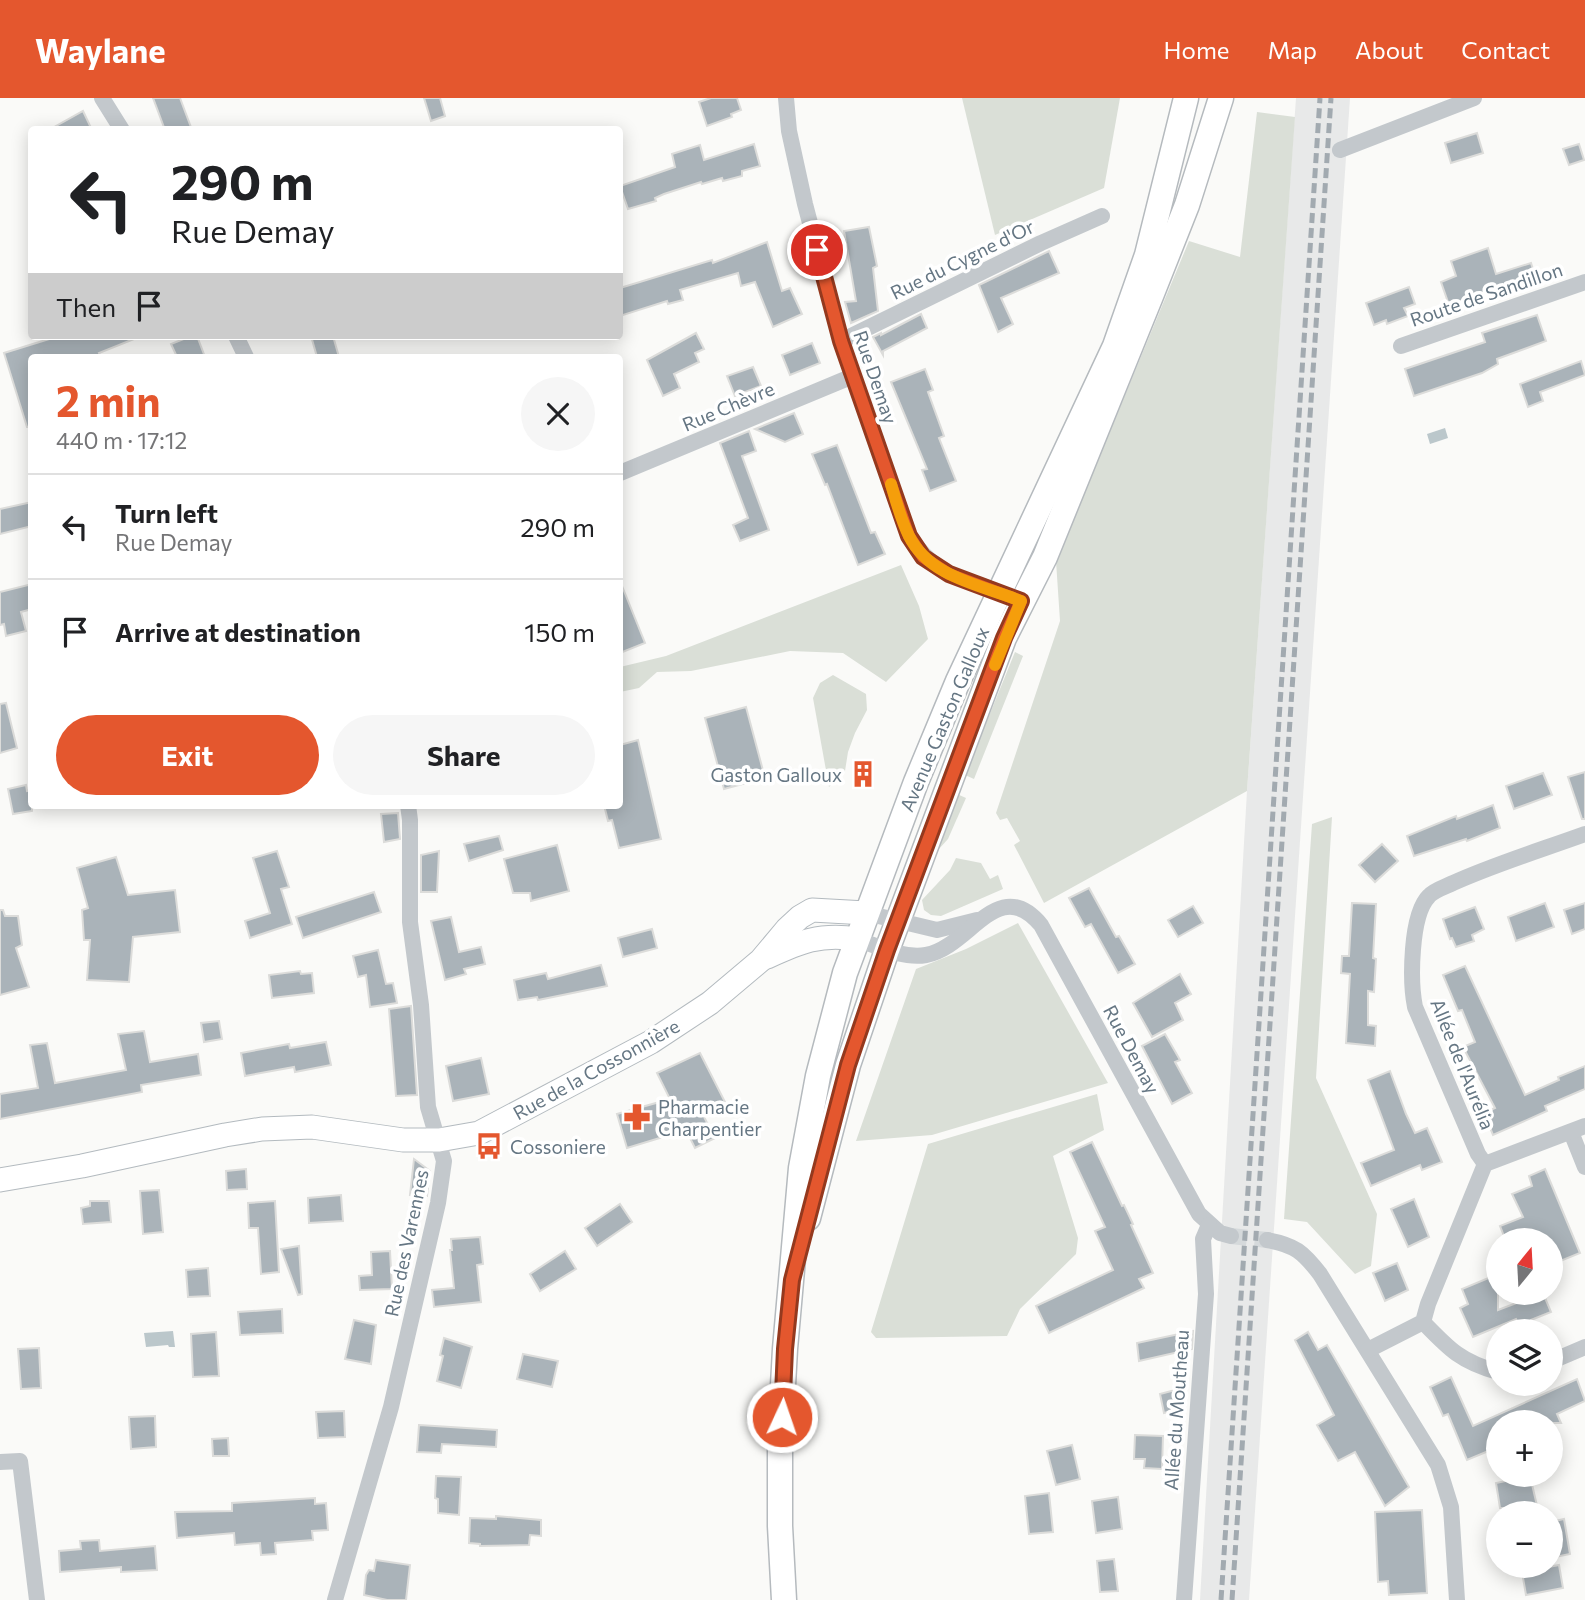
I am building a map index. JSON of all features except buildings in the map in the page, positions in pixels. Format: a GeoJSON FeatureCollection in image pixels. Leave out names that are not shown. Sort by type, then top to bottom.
{"type":"FeatureCollection","features":[{"type":"Feature","properties":{"kind":"main road","name":"Avenue Gaston Galloux"},"geometry":{"type":"LineString","coordinates":[[784,1600],[780,1526],[780,1439],[801,1168],[818,1076],[845,973],[927,756],[1010,596],[1115,346],[1147,255],[1186,98]]}},
{"type":"Feature","properties":{"kind":"main road"},"geometry":{"type":"LineString","coordinates":[[1151,296],[1206,98]]}},
{"type":"Feature","properties":{"kind":"main road"},"geometry":{"type":"LineString","coordinates":[[1151,296],[1187,205],[1221,98]]}},
{"type":"Feature","properties":{"kind":"main road","name":"Avenue Gaston Galloux"},"geometry":{"type":"LineString","coordinates":[[792,1280],[848,1065],[887,950],[1004,638],[1010,596],[1045,556],[1151,296]]}},
{"type":"Feature","properties":{"kind":"street"},"geometry":{"type":"LineString","coordinates":[[102,98],[120,126]]}},
{"type":"Feature","properties":{"kind":"street","name":"Rue Demay"},"geometry":{"type":"LineString","coordinates":[[786,98],[789,131],[805,204],[841,341],[909,536],[923,557],[949,574],[1010,596]]}},
{"type":"Feature","properties":{"kind":"street"},"geometry":{"type":"LineString","coordinates":[[1340,150],[1474,98]]}},
{"type":"Feature","properties":{"kind":"street","name":"Rue du Cygne d'Or"},"geometry":{"type":"LineString","coordinates":[[841,341],[1102,216]]}},
{"type":"Feature","properties":{"kind":"street","name":"Route de Sandillon"},"geometry":{"type":"LineString","coordinates":[[1401,346],[1585,282]]}},
{"type":"Feature","properties":{"kind":"street","name":"Rue Chèvre"},"geometry":{"type":"LineString","coordinates":[[623,472],[853,376]]}},
{"type":"Feature","properties":{"kind":"street","name":"Rue des Varennes"},"geometry":{"type":"LineString","coordinates":[[335,1600],[391,1407],[435,1216],[444,1161],[428,1107],[421,1005],[410,922],[409,809]]}},
{"type":"Feature","properties":{"kind":"street","name":"Allée de l'Aurélia"},"geometry":{"type":"LineString","coordinates":[[1485,1164],[1478,1154],[1415,1007],[1412,991],[1417,920],[1430,894],[1465,878],[1585,834]]}},
{"type":"Feature","properties":{"kind":"street","name":"Rue Demay"},"geometry":{"type":"LineString","coordinates":[[857,939],[902,954],[924,956],[941,950],[1005,906],[1017,906],[1032,914],[1041,925],[1192,1203],[1209,1225],[1231,1237]]}},
{"type":"Feature","properties":{"kind":"street","name":"Rue de la Cossonnière"},"geometry":{"type":"LineString","coordinates":[[0,1180],[261,1129],[312,1127],[403,1140],[439,1140],[479,1133],[651,1042],[710,1003],[761,960],[787,929],[812,910],[866,913]]}},
{"type":"Feature","properties":{"kind":"street","name":"Rue Demay"},"geometry":{"type":"LineString","coordinates":[[866,913],[937,930],[986,917]]}},
{"type":"Feature","properties":{"kind":"street","name":"Rue de la Cossonnière"},"geometry":{"type":"LineString","coordinates":[[761,960],[800,942],[839,936],[857,939]]}},
{"type":"Feature","properties":{"kind":"street"},"geometry":{"type":"LineString","coordinates":[[1368,1350],[1423,1322],[1485,1164],[1578,1129],[1585,1167]]}},
{"type":"Feature","properties":{"kind":"street","name":"Allée du Moutheau"},"geometry":{"type":"LineString","coordinates":[[1184,1600],[1206,1294],[1203,1239],[1209,1225]]}},
{"type":"Feature","properties":{"kind":"street"},"geometry":{"type":"LineString","coordinates":[[1267,1240],[1292,1246],[1306,1256],[1320,1274],[1438,1465],[1451,1507],[1457,1600]]}},
{"type":"Feature","properties":{"kind":"street"},"geometry":{"type":"LineString","coordinates":[[1423,1322],[1451,1351],[1474,1366],[1486,1370]]}},
{"type":"Feature","properties":{"kind":"street"},"geometry":{"type":"LineString","coordinates":[[1563,1356],[1585,1347]]}},
{"type":"Feature","properties":{"kind":"street"},"geometry":{"type":"LineString","coordinates":[[0,1462],[20,1461],[37,1600]]}},
{"type":"Feature","properties":{"kind":"shaded area"},"geometry":{"type":"Polygon","coordinates":[[[962,98],[1120,98],[1104,188],[995,235],[962,98]]]}},
{"type":"Feature","properties":{"kind":"shaded area"},"geometry":{"type":"Polygon","coordinates":[[[1296,98],[1350,98],[1249,1600],[1200,1600],[1247,791],[1296,98]]]}},
{"type":"Feature","properties":{"kind":"shaded area"},"geometry":{"type":"Polygon","coordinates":[[[1257,112],[1295,117],[1247,791],[1044,903],[1014,845],[1020,841],[1007,818],[1000,820],[996,813],[1060,621],[1056,561],[1189,241],[1240,257],[1257,112]]]}},
{"type":"Feature","properties":{"kind":"shaded area"},"geometry":{"type":"Polygon","coordinates":[[[1445,428],[1448,438],[1430,444],[1427,434],[1445,428]]]}},
{"type":"Feature","properties":{"kind":"shaded area"},"geometry":{"type":"Polygon","coordinates":[[[901,565],[919,606],[928,639],[886,682],[843,653],[790,651],[691,671],[657,672],[639,688],[623,691],[623,666],[666,656],[901,565]]]}},
{"type":"Feature","properties":{"kind":"shaded area"},"geometry":{"type":"Polygon","coordinates":[[[1015,652],[1023,656],[974,779],[965,775],[1015,652]]]}},
{"type":"Feature","properties":{"kind":"shaded area"},"geometry":{"type":"Polygon","coordinates":[[[833,675],[866,694],[867,710],[848,752],[845,771],[829,787],[813,698],[820,683],[833,675]]]}},
{"type":"Feature","properties":{"kind":"shaded area"},"geometry":{"type":"Polygon","coordinates":[[[957,794],[966,798],[948,839],[938,850],[935,848],[957,794]]]}},
{"type":"Feature","properties":{"kind":"shaded area"},"geometry":{"type":"Polygon","coordinates":[[[1332,817],[1316,1078],[1377,1214],[1371,1266],[1355,1274],[1307,1222],[1284,1219],[1312,824],[1332,817]]]}},
{"type":"Feature","properties":{"kind":"shaded area"},"geometry":{"type":"Polygon","coordinates":[[[956,858],[981,863],[990,879],[998,875],[1003,889],[941,916],[931,915],[924,910],[922,900],[950,870],[956,858]]]}},
{"type":"Feature","properties":{"kind":"shaded area"},"geometry":{"type":"Polygon","coordinates":[[[1018,923],[1108,1083],[932,1135],[856,1141],[916,969],[966,949],[1018,923]]]}},
{"type":"Feature","properties":{"kind":"shaded area"},"geometry":{"type":"Polygon","coordinates":[[[1097,1094],[1104,1130],[1053,1156],[1078,1238],[1076,1254],[1020,1309],[1007,1336],[876,1338],[871,1332],[928,1144],[1097,1094]]]}},
{"type":"Feature","properties":{"kind":"shaded area"},"geometry":{"type":"Polygon","coordinates":[[[173,1331],[175,1347],[146,1347],[144,1333],[173,1331]]]}},
{"type":"Feature","properties":{"kind":"tunnel"},"geometry":{"type":"LineString","coordinates":[[1231,1236],[1267,1240]]}},
{"type":"Feature","properties":{"kind":"railway"},"geometry":{"type":"LineString","coordinates":[[1221,1600],[1320,98]]}},
{"type":"Feature","properties":{"kind":"railway"},"geometry":{"type":"LineString","coordinates":[[1232,1600],[1331,98]]}},
{"type":"Feature","properties":{"kind":"slow traffic"},"geometry":{"type":"LineString","coordinates":[[891,484],[909,536],[923,557],[965,582],[1021,601],[995,665]]}},
{"type":"Feature","properties":{"kind":"place","name":"Gaston Galloux"},"geometry":{"type":"Point","coordinates":[863,774]}},
{"type":"Feature","properties":{"kind":"place","name":"Pharmacie Charpentier"},"geometry":{"type":"Point","coordinates":[637,1117]}},
{"type":"Feature","properties":{"kind":"place","name":"Cossoniere"},"geometry":{"type":"Point","coordinates":[489,1146]}},
{"type":"Feature","properties":{"kind":"route"},"geometry":{"type":"LineString","coordinates":[[782,1417],[792,1280],[848,1065],[887,950],[1004,638],[1021,601],[949,574],[923,557],[909,536],[841,341],[817,250]]}}]}
